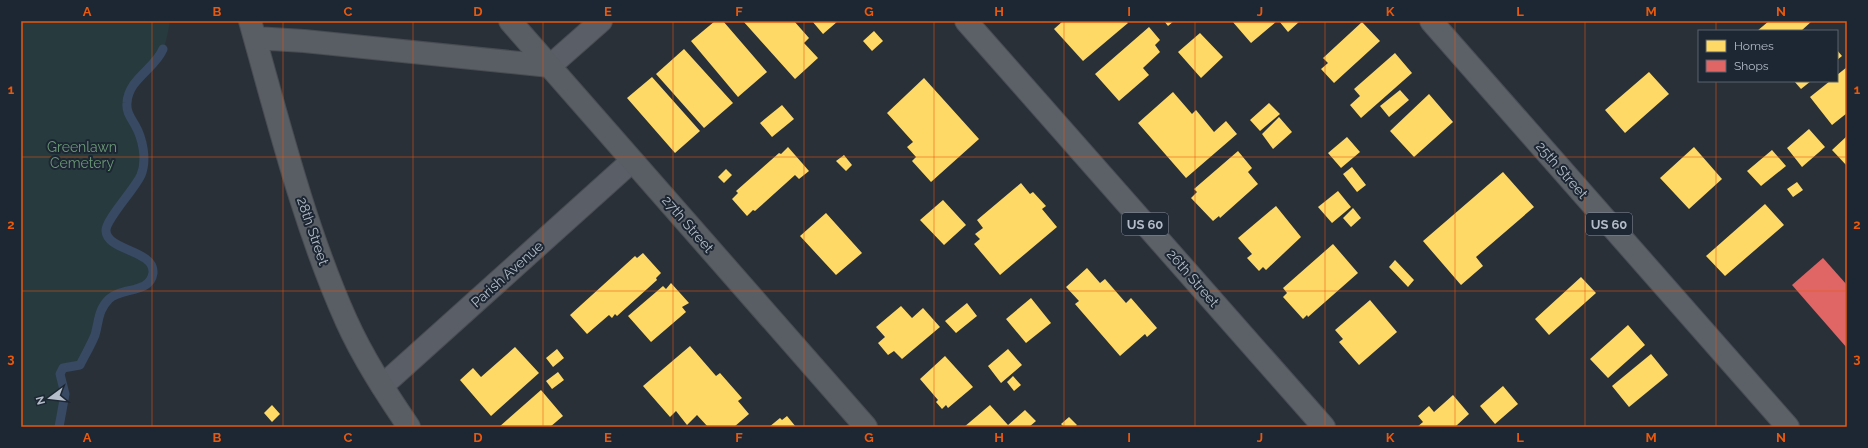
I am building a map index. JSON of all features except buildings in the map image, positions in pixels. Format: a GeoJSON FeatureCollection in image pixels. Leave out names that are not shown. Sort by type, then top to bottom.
{"type":"FeatureCollection","features":[{"type":"Feature","properties":{"kind":"main road","name":"27th Street"},"geometry":{"type":"LineString","coordinates":[[510,21],[866,427]]}},
{"type":"Feature","properties":{"kind":"main road","name":"26th Street"},"geometry":{"type":"LineString","coordinates":[[966,21],[1324,427]]}},
{"type":"Feature","properties":{"kind":"main road","name":"25th Street"},"geometry":{"type":"LineString","coordinates":[[1430,21],[1788,427]]}},
{"type":"Feature","properties":{"kind":"main road"},"geometry":{"type":"LineString","coordinates":[[252,29],[304,41],[550,66]]}},
{"type":"Feature","properties":{"kind":"main road","name":"28th Street"},"geometry":{"type":"LineString","coordinates":[[252,29],[319,252],[347,321],[382,386],[409,427]]}},
{"type":"Feature","properties":{"kind":"street"},"geometry":{"type":"LineString","coordinates":[[550,66],[601,21]]}},
{"type":"Feature","properties":{"kind":"street","name":"Parish Avenue"},"geometry":{"type":"LineString","coordinates":[[382,386],[632,161]]}},
{"type":"Feature","properties":{"kind":"green space","name":"Greenlawn Cemetery"},"geometry":{"type":"Polygon","coordinates":[[[21,21],[170,21],[168,34],[160,56],[130,90],[127,96],[127,110],[141,138],[144,151],[144,164],[141,176],[110,221],[106,232],[109,238],[115,243],[147,260],[152,266],[153,273],[151,280],[146,284],[135,289],[116,294],[107,301],[101,310],[95,335],[80,365],[63,368],[60,374],[65,394],[59,427],[21,427],[21,21]]]}},
{"type":"Feature","properties":{"kind":"waterway"},"geometry":{"type":"LineString","coordinates":[[59,427],[65,394],[60,374],[63,368],[80,365],[95,335],[99,316],[105,303],[114,295],[147,284],[151,280],[153,273],[152,265],[147,260],[114,243],[108,238],[106,231],[110,220],[138,181],[143,169],[144,156],[142,143],[138,131],[128,112],[127,103],[129,95],[132,87],[159,56],[163,49]]}}]}
